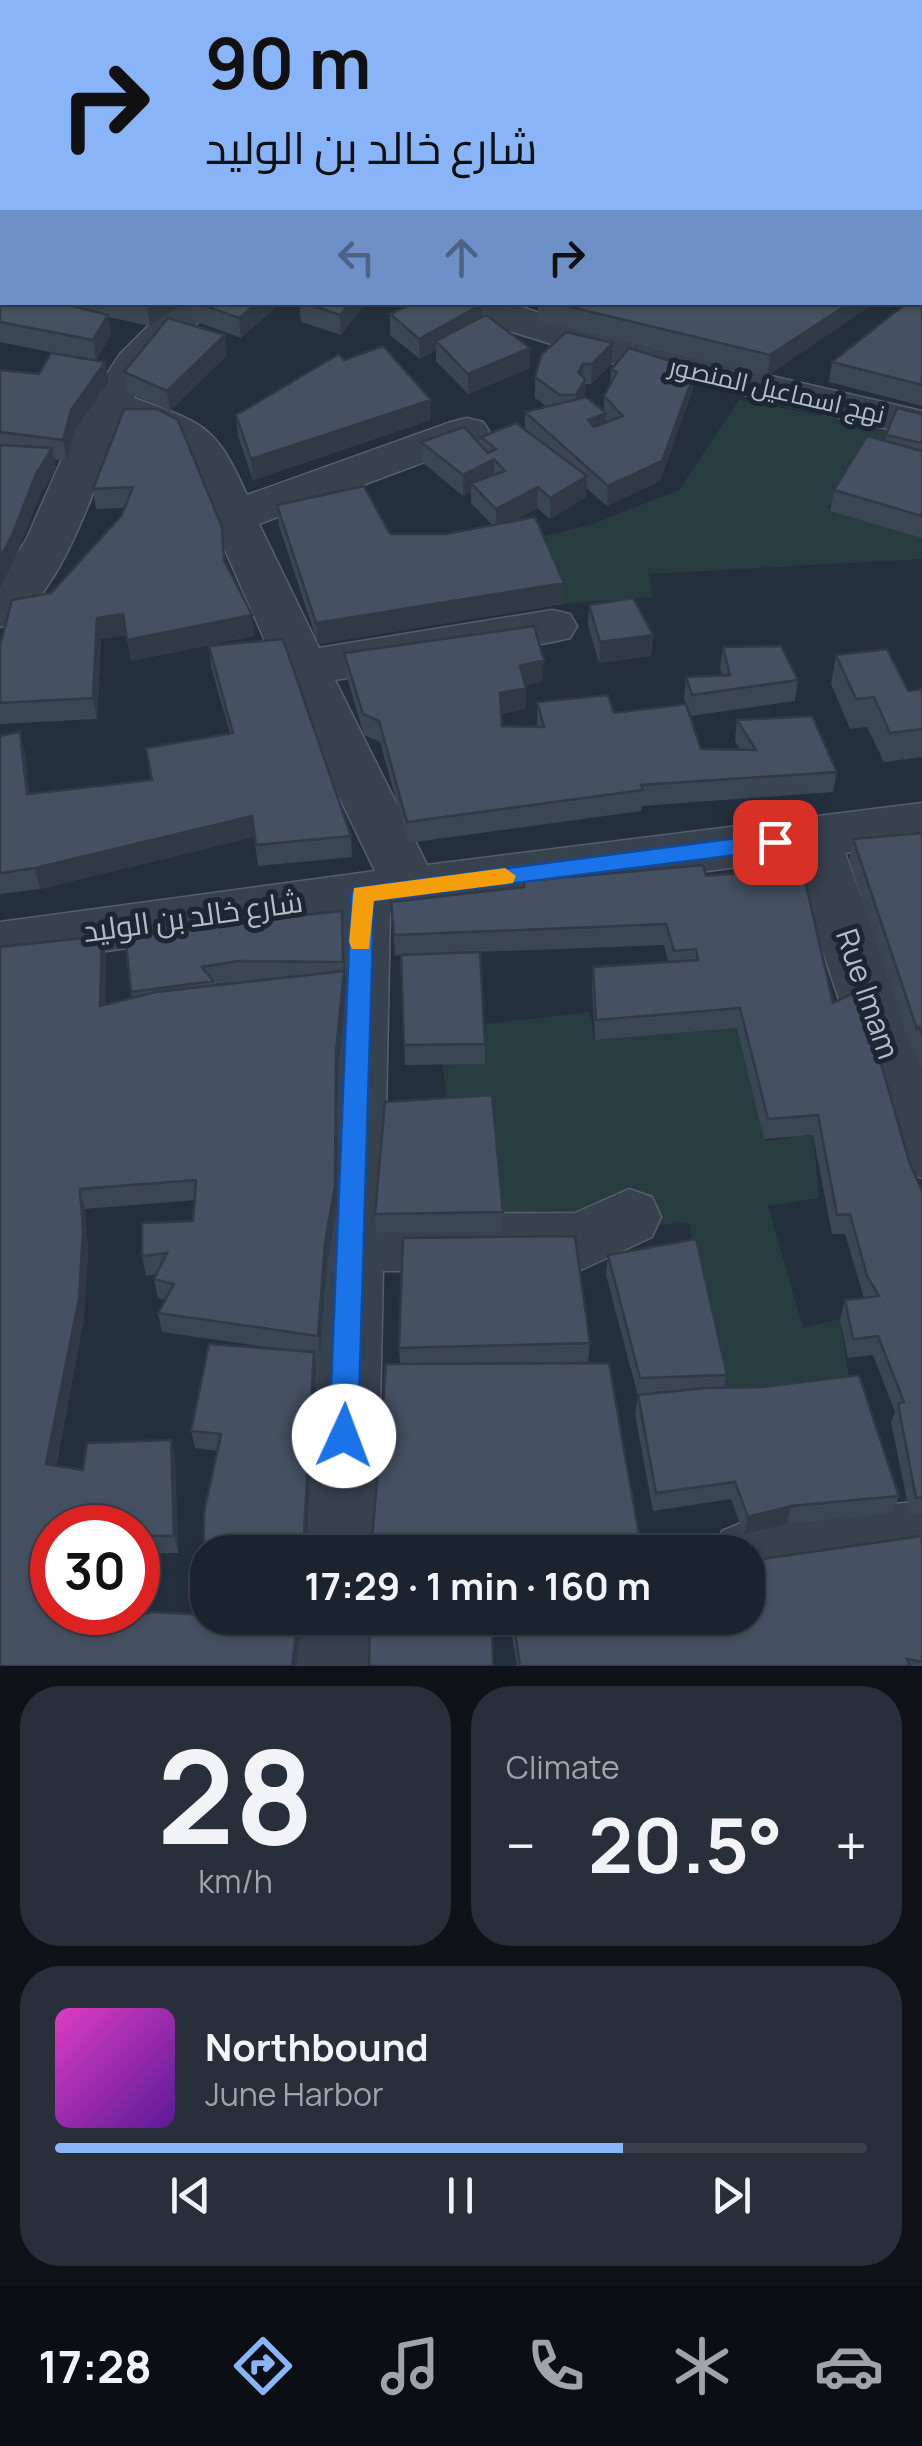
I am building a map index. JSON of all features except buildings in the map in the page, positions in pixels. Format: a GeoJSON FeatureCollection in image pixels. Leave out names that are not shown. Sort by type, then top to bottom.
{"type":"FeatureCollection","features":[{"type":"Feature","properties":{"kind":"street"},"geometry":{"type":"LineString","coordinates":[[0,611],[36,564],[71,495],[140,332],[192,305]]}},
{"type":"Feature","properties":{"kind":"street","name":"نهج اسماعيل المنصور"},"geometry":{"type":"LineString","coordinates":[[470,305],[640,358],[922,424]]}},
{"type":"Feature","properties":{"kind":"street"},"geometry":{"type":"LineString","coordinates":[[796,394],[840,362]]}},
{"type":"Feature","properties":{"kind":"street"},"geometry":{"type":"LineString","coordinates":[[109,404],[173,427],[199,444],[302,668],[387,891],[350,1243],[341,1535]]}},
{"type":"Feature","properties":{"kind":"street"},"geometry":{"type":"LineString","coordinates":[[232,517],[468,431]]}},
{"type":"Feature","properties":{"kind":"street"},"geometry":{"type":"LineString","coordinates":[[302,668],[552,626]]}},
{"type":"Feature","properties":{"kind":"street","name":"شارع خالد بن الوليد"},"geometry":{"type":"LineString","coordinates":[[0,944],[922,824]]}},
{"type":"Feature","properties":{"kind":"street","name":"Rue Imam"},"geometry":{"type":"LineString","coordinates":[[812,836],[922,1151]]}},
{"type":"Feature","properties":{"kind":"street"},"geometry":{"type":"LineString","coordinates":[[350,1243],[581,1241],[629,1217]]}},
{"type":"Feature","properties":{"kind":"street"},"geometry":{"type":"LineString","coordinates":[[765,1554],[922,1537]]}},
{"type":"Feature","properties":{"kind":"street"},"geometry":{"type":"LineString","coordinates":[[331,1666],[334,1635]]}},
{"type":"Feature","properties":{"kind":"green space"},"geometry":{"type":"Polygon","coordinates":[[[739,400],[893,429],[882,455],[863,457],[827,508],[922,538],[922,559],[649,574],[653,597],[563,604],[535,538],[590,525],[679,490],[739,400]]]}},
{"type":"Feature","properties":{"kind":"green space"},"geometry":{"type":"Polygon","coordinates":[[[590,1012],[595,1040],[737,1028],[766,1141],[813,1135],[819,1198],[768,1206],[803,1328],[840,1319],[850,1387],[723,1393],[689,1223],[503,1232],[449,1118],[442,1063],[484,1064],[486,1024],[590,1012]]]}},
{"type":"Feature","properties":{"kind":"slow traffic"},"geometry":{"type":"LineString","coordinates":[[361,942],[362,894],[505,876]]}},
{"type":"Feature","properties":{"kind":"route"},"geometry":{"type":"LineString","coordinates":[[344,1436],[362,894],[775,842]]}}]}
